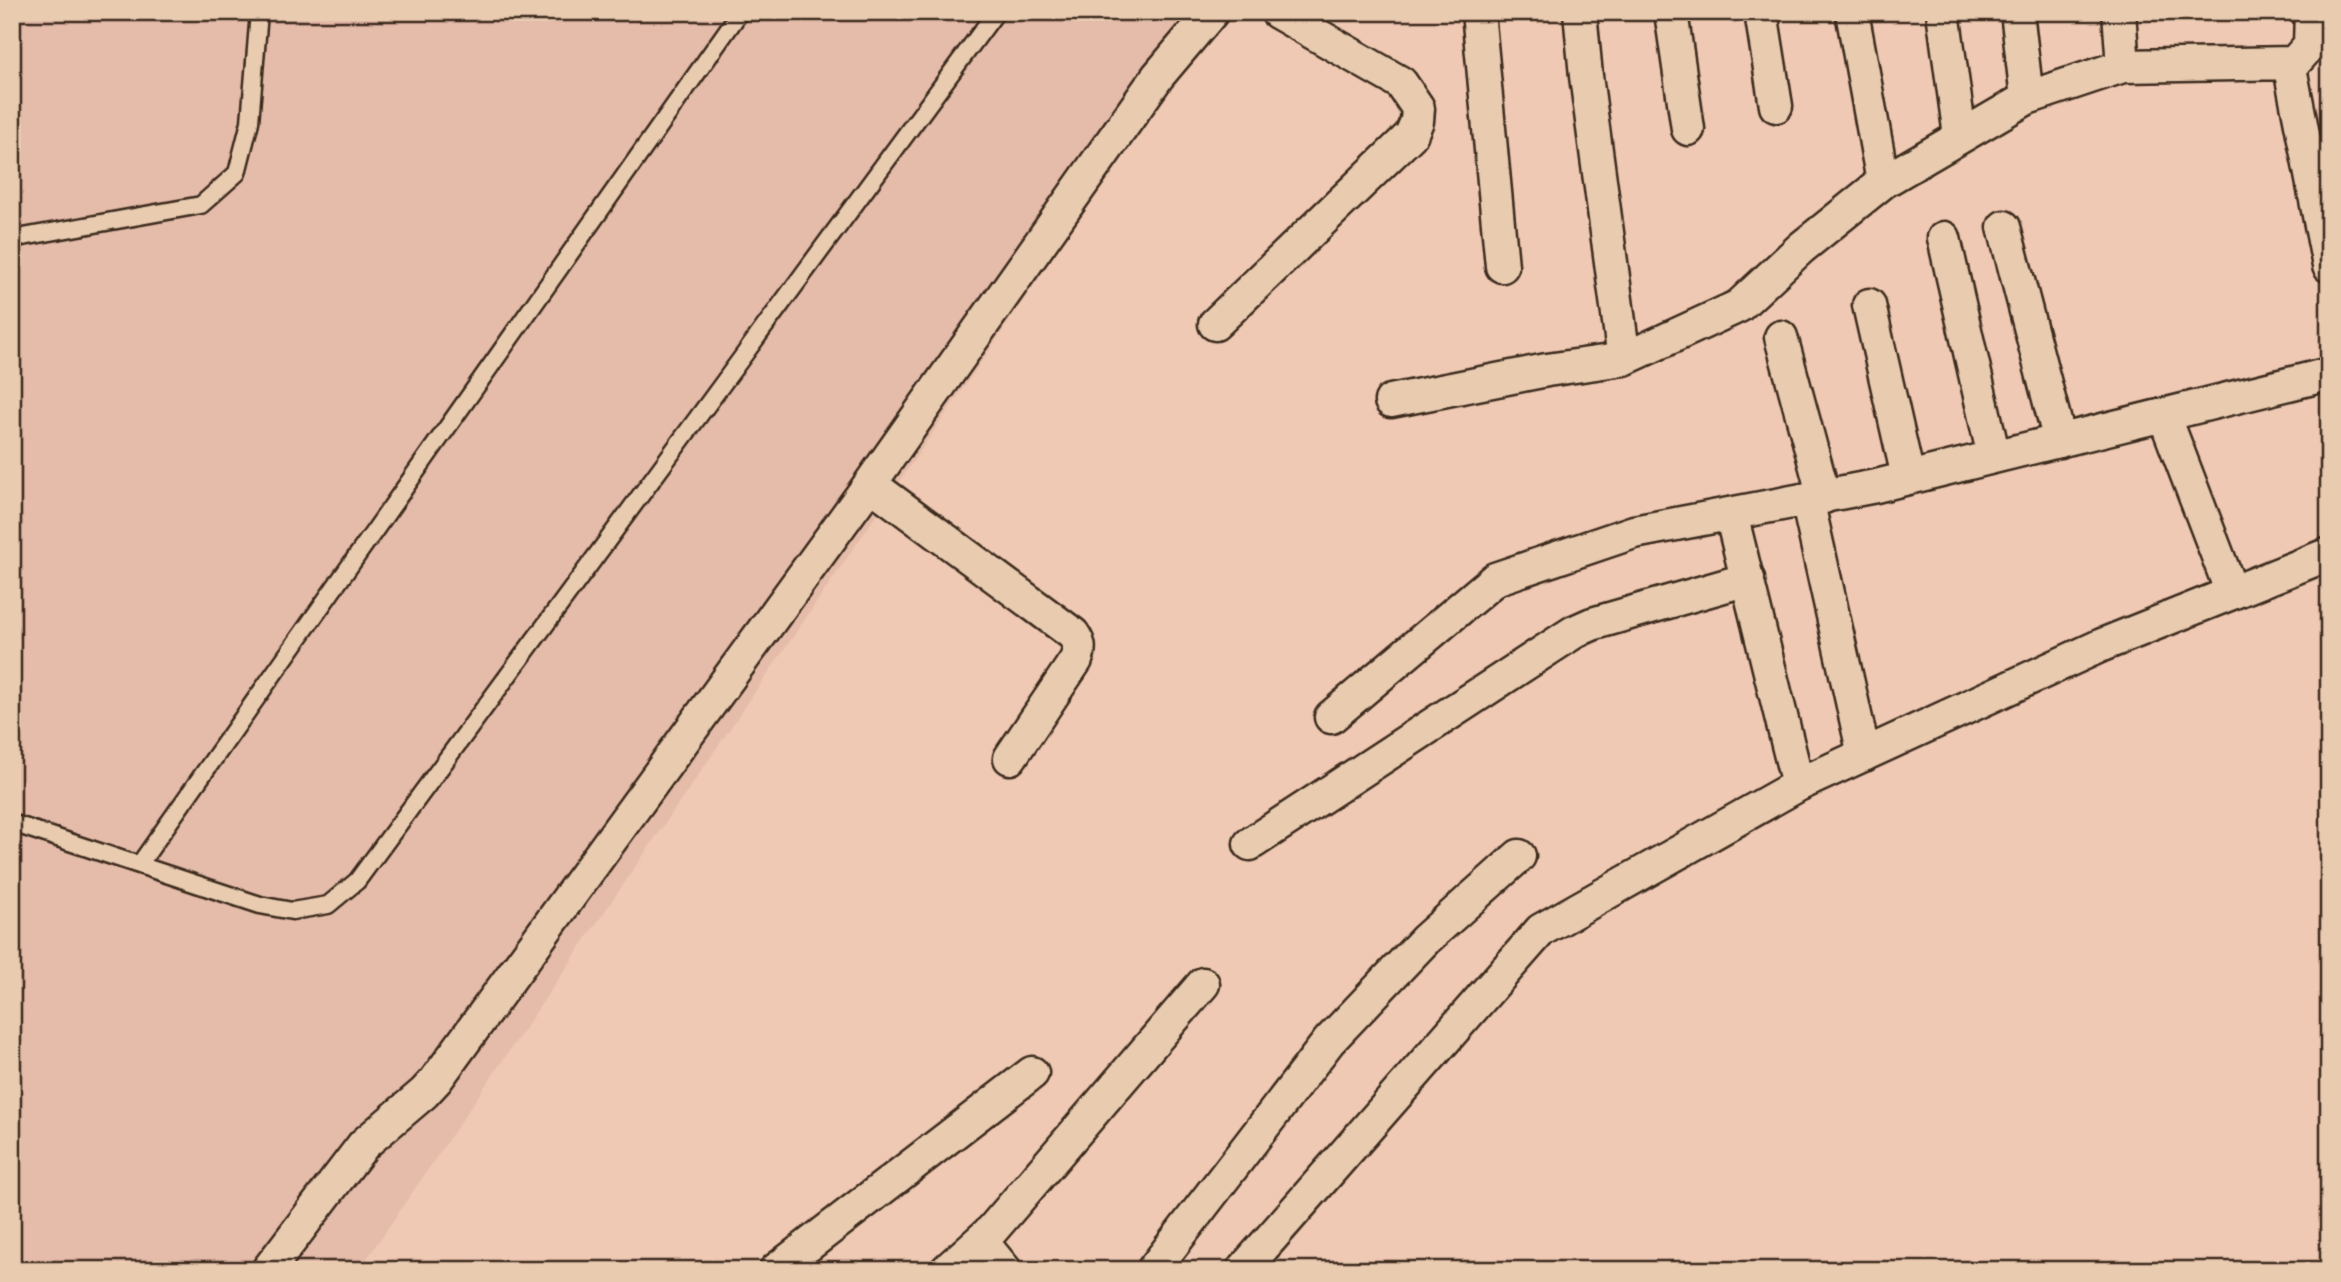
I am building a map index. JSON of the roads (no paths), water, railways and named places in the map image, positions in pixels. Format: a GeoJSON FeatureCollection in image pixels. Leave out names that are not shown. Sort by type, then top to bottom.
{"type":"FeatureCollection","features":[{"type":"Feature","properties":{"kind":"street"},"geometry":{"type":"LineString","coordinates":[[268,1270],[364,1144],[436,1080],[870,484],[1158,76],[1212,12]]}},
{"type":"Feature","properties":{"kind":"street"},"geometry":{"type":"LineString","coordinates":[[1215,324],[1411,135],[1417,121],[1418,108],[1401,83],[1277,12]]}},
{"type":"Feature","properties":{"kind":"street"},"geometry":{"type":"LineString","coordinates":[[1478,12],[1502,266]]}},
{"type":"Feature","properties":{"kind":"street"},"geometry":{"type":"LineString","coordinates":[[1580,12],[1624,359]]}},
{"type":"Feature","properties":{"kind":"street"},"geometry":{"type":"LineString","coordinates":[[1671,12],[1688,129]]}},
{"type":"Feature","properties":{"kind":"street"},"geometry":{"type":"LineString","coordinates":[[1761,12],[1776,106]]}},
{"type":"Feature","properties":{"kind":"street"},"geometry":{"type":"LineString","coordinates":[[1852,12],[1883,182]]}},
{"type":"Feature","properties":{"kind":"street"},"geometry":{"type":"LineString","coordinates":[[1943,12],[1960,136]]}},
{"type":"Feature","properties":{"kind":"street"},"geometry":{"type":"LineString","coordinates":[[2017,12],[2027,98]]}},
{"type":"Feature","properties":{"kind":"street"},"geometry":{"type":"LineString","coordinates":[[2119,12],[2123,66]]}},
{"type":"Feature","properties":{"kind":"street"},"geometry":{"type":"LineString","coordinates":[[2311,12],[2300,54],[2329,266]]}},
{"type":"Feature","properties":{"kind":"street"},"geometry":{"type":"LineString","coordinates":[[1391,401],[1546,370],[1624,359],[1738,306],[1801,248],[1883,182],[2027,98],[2123,66],[2300,54]]}},
{"type":"Feature","properties":{"kind":"street"},"geometry":{"type":"LineString","coordinates":[[2004,227],[2060,441]]}},
{"type":"Feature","properties":{"kind":"street"},"geometry":{"type":"LineString","coordinates":[[1944,238],[1994,457]]}},
{"type":"Feature","properties":{"kind":"street"},"geometry":{"type":"LineString","coordinates":[[1869,305],[1908,477]]}},
{"type":"Feature","properties":{"kind":"street"},"geometry":{"type":"LineString","coordinates":[[1781,337],[1816,498],[1864,755]]}},
{"type":"Feature","properties":{"kind":"street"},"geometry":{"type":"LineString","coordinates":[[1331,718],[1495,579],[1634,532],[1816,498],[2329,374]]}},
{"type":"Feature","properties":{"kind":"street"},"geometry":{"type":"LineString","coordinates":[[2164,415],[2232,593]]}},
{"type":"Feature","properties":{"kind":"street"},"geometry":{"type":"LineString","coordinates":[[870,484],[1073,634],[1078,641],[1080,650],[1076,660],[1010,758]]}},
{"type":"Feature","properties":{"kind":"street"},"geometry":{"type":"LineString","coordinates":[[1731,514],[1798,785]]}},
{"type":"Feature","properties":{"kind":"street"},"geometry":{"type":"LineString","coordinates":[[1243,1270],[1541,930],[1798,785],[2102,645],[2329,554]]}},
{"type":"Feature","properties":{"kind":"street"},"geometry":{"type":"LineString","coordinates":[[1250,844],[1574,632],[1592,624],[1748,579]]}},
{"type":"Feature","properties":{"kind":"street"},"geometry":{"type":"LineString","coordinates":[[1153,1270],[1329,1041],[1425,940],[1519,856]]}},
{"type":"Feature","properties":{"kind":"street"},"geometry":{"type":"LineString","coordinates":[[947,1270],[982,1242],[1203,984]]}},
{"type":"Feature","properties":{"kind":"street"},"geometry":{"type":"LineString","coordinates":[[776,1270],[1032,1073]]}},
{"type":"Feature","properties":{"kind":"street"},"geometry":{"type":"LineString","coordinates":[[982,1242],[1006,1270]]}},
{"type":"Feature","properties":{"kind":"lane"},"geometry":{"type":"LineString","coordinates":[[12,239],[201,205],[237,173],[250,122],[259,12]]}},
{"type":"Feature","properties":{"kind":"lane"},"geometry":{"type":"LineString","coordinates":[[139,865],[740,12]]}},
{"type":"Feature","properties":{"kind":"lane"},"geometry":{"type":"LineString","coordinates":[[12,823],[260,905],[292,911],[328,905],[358,881],[996,12]]}}]}
